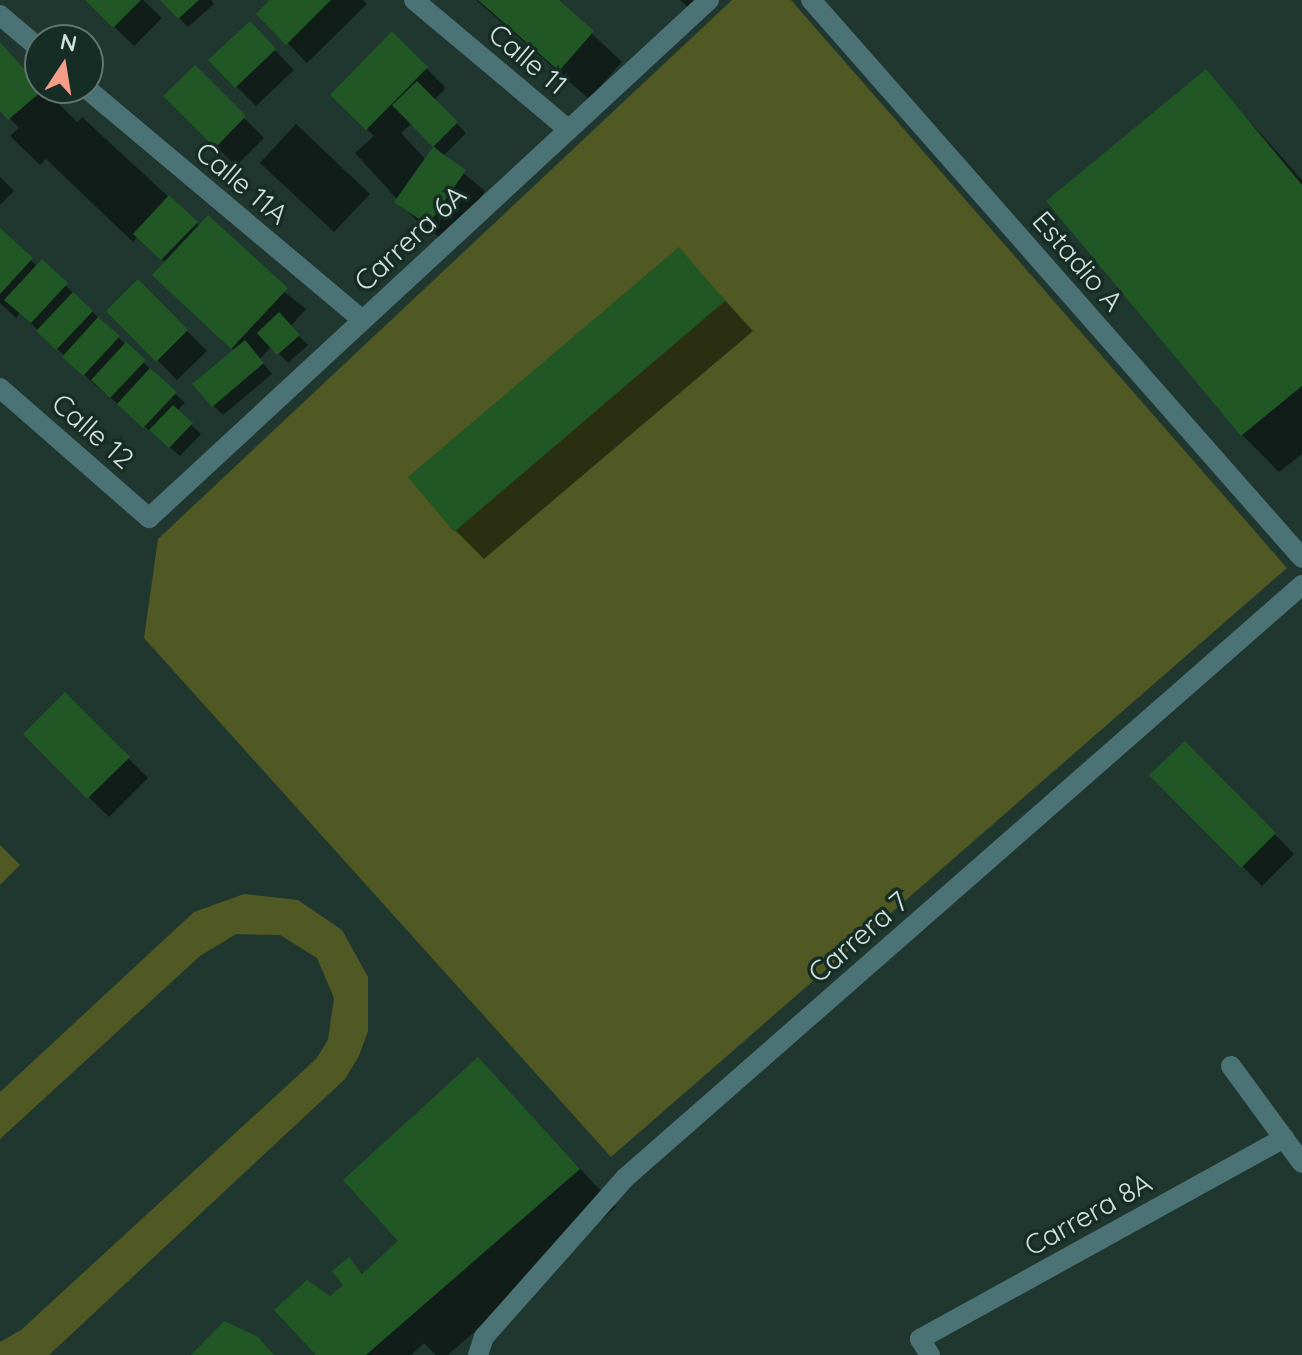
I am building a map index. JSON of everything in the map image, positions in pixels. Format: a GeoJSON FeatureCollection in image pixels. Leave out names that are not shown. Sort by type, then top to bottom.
{"type":"FeatureCollection","features":[{"type":"Feature","properties":{"kind":"street","name":"Calle 11"},"geometry":{"type":"LineString","coordinates":[[414,0],[569,130]]}},
{"type":"Feature","properties":{"kind":"street","name":"Carrera 6A"},"geometry":{"type":"LineString","coordinates":[[149,518],[709,0]]}},
{"type":"Feature","properties":{"kind":"street","name":"Estadio A"},"geometry":{"type":"LineString","coordinates":[[811,0],[1302,558]]}},
{"type":"Feature","properties":{"kind":"street"},"geometry":{"type":"LineString","coordinates":[[0,15],[24,35]]}},
{"type":"Feature","properties":{"kind":"street","name":"Calle 11A"},"geometry":{"type":"LineString","coordinates":[[104,103],[362,320]]}},
{"type":"Feature","properties":{"kind":"street","name":"Calle 12"},"geometry":{"type":"LineString","coordinates":[[0,388],[149,518]]}},
{"type":"Feature","properties":{"kind":"street","name":"Carrera 7"},"geometry":{"type":"LineString","coordinates":[[481,1346],[625,1178],[1302,585]]}},
{"type":"Feature","properties":{"kind":"street"},"geometry":{"type":"LineString","coordinates":[[1231,1066],[1302,1163]]}},
{"type":"Feature","properties":{"kind":"street","name":"Carrera 8A"},"geometry":{"type":"LineString","coordinates":[[925,1347],[1284,1138]]}},
{"type":"Feature","properties":{"kind":"green space"},"geometry":{"type":"Polygon","coordinates":[[[732,0],[791,0],[1287,568],[611,1157],[144,638],[158,539],[732,0]]]}},
{"type":"Feature","properties":{"kind":"green space"},"geometry":{"type":"Polygon","coordinates":[[[0,845],[20,865],[0,885],[0,845]]]}},
{"type":"Feature","properties":{"kind":"green space"},"geometry":{"type":"Polygon","coordinates":[[[244,894],[298,900],[342,930],[368,977],[368,1031],[359,1056],[345,1079],[49,1355],[0,1355],[0,1342],[21,1330],[316,1059],[328,1040],[334,998],[317,958],[280,935],[236,934],[200,956],[0,1139],[0,1092],[194,912],[244,894]]]}},
{"type":"Feature","properties":{"kind":"building"},"geometry":{"type":"Polygon","coordinates":[[[85,0],[141,0],[113,28],[85,0]]]}},
{"type":"Feature","properties":{"kind":"building"},"geometry":{"type":"Polygon","coordinates":[[[160,0],[199,0],[178,19],[160,0]]]}},
{"type":"Feature","properties":{"kind":"building"},"geometry":{"type":"Polygon","coordinates":[[[270,0],[331,0],[286,45],[256,14],[270,0]]]}},
{"type":"Feature","properties":{"kind":"building"},"geometry":{"type":"Polygon","coordinates":[[[478,0],[559,0],[594,31],[559,71],[478,0]]]}},
{"type":"Feature","properties":{"kind":"building"},"geometry":{"type":"Polygon","coordinates":[[[250,21],[276,49],[235,88],[208,60],[250,21]]]}},
{"type":"Feature","properties":{"kind":"building"},"geometry":{"type":"Polygon","coordinates":[[[392,31],[428,67],[366,130],[330,95],[392,31]]]}},
{"type":"Feature","properties":{"kind":"building"},"geometry":{"type":"Polygon","coordinates":[[[0,42],[24,69],[24,104],[27,104],[8,120],[0,111],[0,42]]]}},
{"type":"Feature","properties":{"kind":"building"},"geometry":{"type":"Polygon","coordinates":[[[195,65],[246,116],[215,148],[163,96],[195,65]]]}},
{"type":"Feature","properties":{"kind":"building"},"geometry":{"type":"Polygon","coordinates":[[[1206,69],[1302,185],[1302,386],[1241,436],[1046,201],[1206,69]]]}},
{"type":"Feature","properties":{"kind":"building"},"geometry":{"type":"Polygon","coordinates":[[[417,81],[458,122],[433,147],[392,105],[417,81]]]}},
{"type":"Feature","properties":{"kind":"building"},"geometry":{"type":"Polygon","coordinates":[[[433,147],[466,170],[428,225],[394,202],[433,147]]]}},
{"type":"Feature","properties":{"kind":"building"},"geometry":{"type":"Polygon","coordinates":[[[169,195],[198,222],[161,260],[133,234],[169,195]]]}},
{"type":"Feature","properties":{"kind":"building"},"geometry":{"type":"Polygon","coordinates":[[[208,215],[288,288],[231,349],[152,275],[208,215]]]}},
{"type":"Feature","properties":{"kind":"building"},"geometry":{"type":"Polygon","coordinates":[[[0,228],[33,258],[0,294],[0,228]]]}},
{"type":"Feature","properties":{"kind":"building"},"geometry":{"type":"Polygon","coordinates":[[[679,247],[725,301],[454,532],[408,477],[679,247]]]}},
{"type":"Feature","properties":{"kind":"building"},"geometry":{"type":"Polygon","coordinates":[[[42,259],[68,283],[31,323],[4,300],[42,259]]]}},
{"type":"Feature","properties":{"kind":"building"},"geometry":{"type":"Polygon","coordinates":[[[138,279],[188,330],[156,362],[106,311],[138,279]]]}},
{"type":"Feature","properties":{"kind":"building"},"geometry":{"type":"Polygon","coordinates":[[[73,292],[93,311],[56,350],[36,331],[73,292]]]}},
{"type":"Feature","properties":{"kind":"building"},"geometry":{"type":"Polygon","coordinates":[[[279,312],[300,335],[277,355],[257,333],[279,312]]]}},
{"type":"Feature","properties":{"kind":"building"},"geometry":{"type":"Polygon","coordinates":[[[98,317],[120,336],[83,376],[62,357],[98,317]]]}},
{"type":"Feature","properties":{"kind":"building"},"geometry":{"type":"Polygon","coordinates":[[[245,340],[264,363],[212,407],[192,384],[245,340]]]}},
{"type":"Feature","properties":{"kind":"building"},"geometry":{"type":"Polygon","coordinates":[[[126,342],[146,360],[110,398],[91,380],[126,342]]]}},
{"type":"Feature","properties":{"kind":"building"},"geometry":{"type":"Polygon","coordinates":[[[150,368],[177,392],[143,428],[117,404],[150,368]]]}},
{"type":"Feature","properties":{"kind":"building"},"geometry":{"type":"Polygon","coordinates":[[[173,405],[193,423],[169,448],[149,430],[173,405]]]}},
{"type":"Feature","properties":{"kind":"building"},"geometry":{"type":"Polygon","coordinates":[[[65,692],[130,757],[87,799],[23,734],[65,692]]]}},
{"type":"Feature","properties":{"kind":"building"},"geometry":{"type":"Polygon","coordinates":[[[1185,741],[1276,833],[1241,868],[1149,775],[1185,741]]]}},
{"type":"Feature","properties":{"kind":"building"},"geometry":{"type":"Polygon","coordinates":[[[478,1057],[580,1169],[366,1355],[316,1355],[274,1310],[307,1280],[330,1296],[343,1285],[332,1271],[349,1257],[362,1274],[398,1241],[343,1180],[478,1057]]]}},
{"type":"Feature","properties":{"kind":"building"},"geometry":{"type":"Polygon","coordinates":[[[224,1321],[258,1337],[274,1355],[191,1355],[224,1321]]]}}]}
